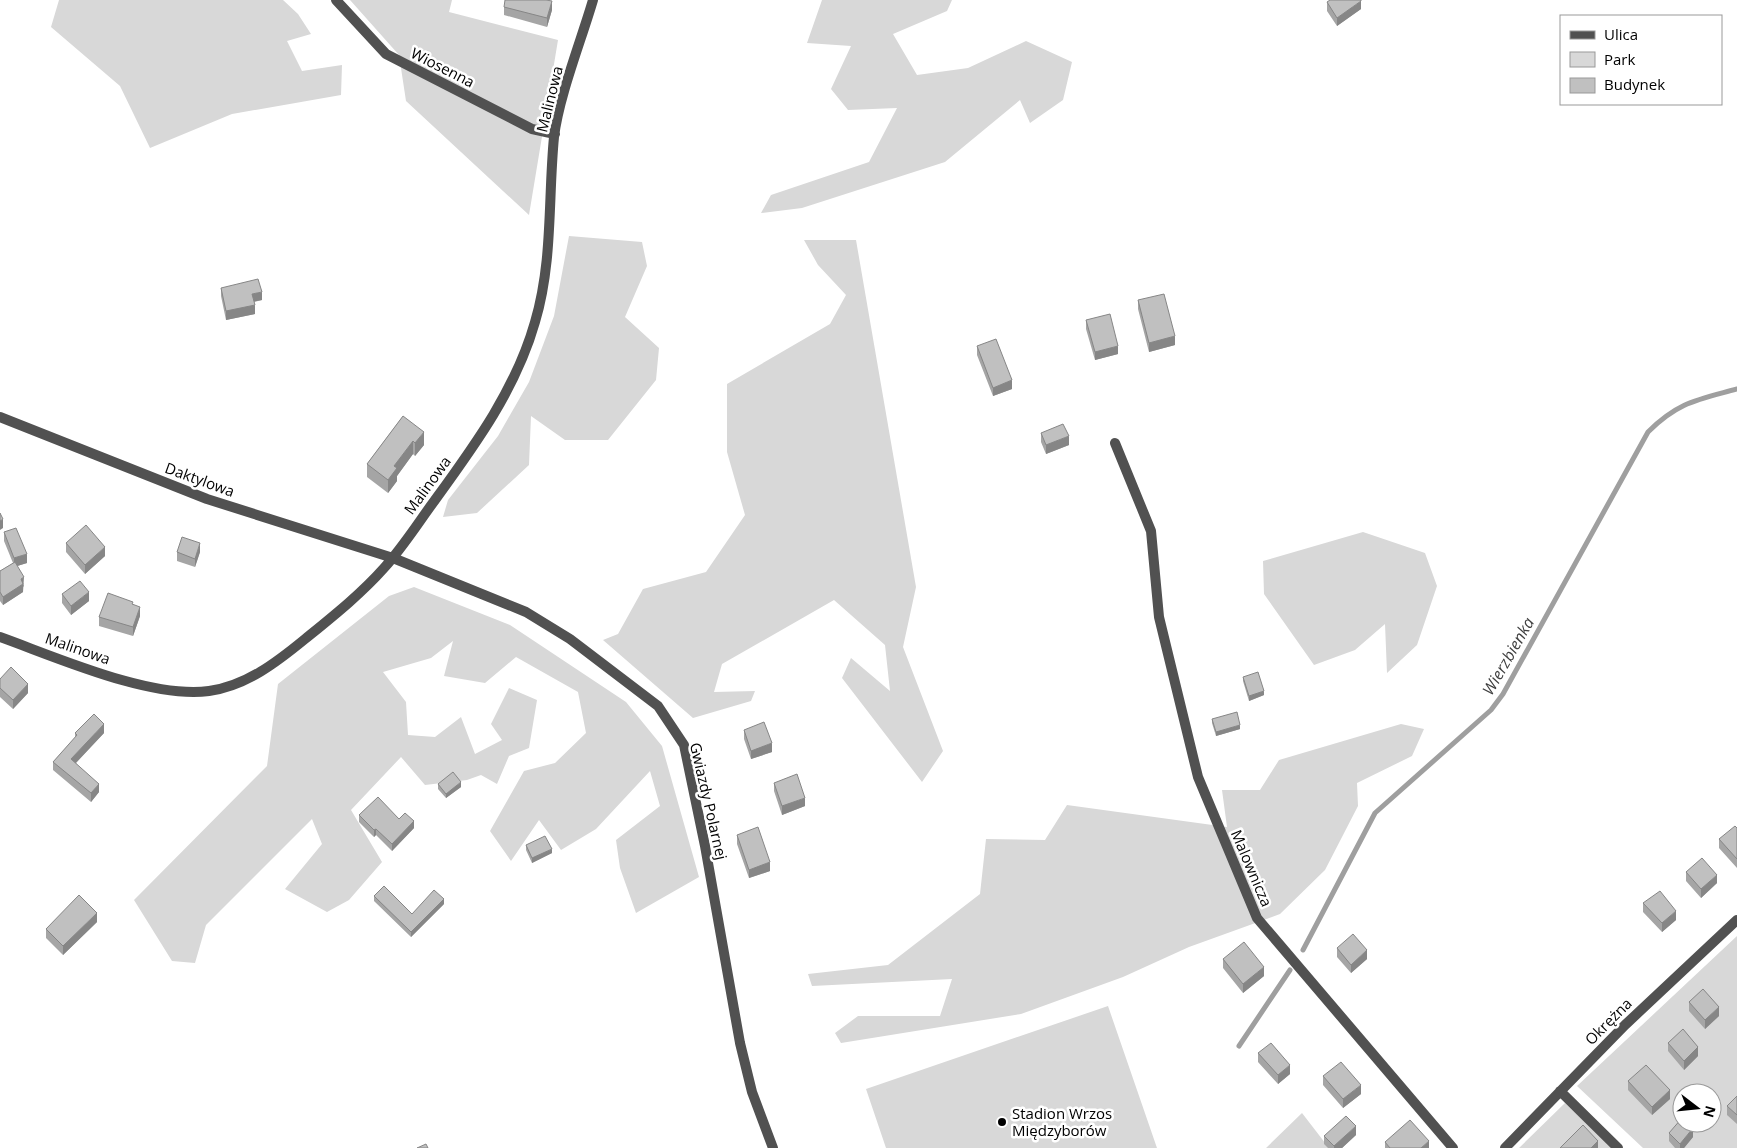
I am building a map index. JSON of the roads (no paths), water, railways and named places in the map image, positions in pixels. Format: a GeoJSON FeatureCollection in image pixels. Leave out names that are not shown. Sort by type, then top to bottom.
{"type":"FeatureCollection","features":[{"type":"Feature","properties":{"kind":"street","name":"Wiosenna"},"geometry":{"type":"LineString","coordinates":[[336,0],[386,54],[532,129],[555,134]]}},
{"type":"Feature","properties":{"kind":"street","name":"Malinowa"},"geometry":{"type":"LineString","coordinates":[[0,637],[135,684],[178,691],[208,691],[259,674],[334,615],[393,558],[489,426],[511,384],[536,321],[546,272],[555,134],[567,83],[593,0]]}},
{"type":"Feature","properties":{"kind":"street","name":"Daktylowa"},"geometry":{"type":"LineString","coordinates":[[0,417],[207,499],[393,558]]}},
{"type":"Feature","properties":{"kind":"street","name":"Malownicza"},"geometry":{"type":"LineString","coordinates":[[1115,443],[1150,525],[1159,617],[1198,777],[1257,918],[1453,1148]]}},
{"type":"Feature","properties":{"kind":"street","name":"Gwiazdy Polarnej"},"geometry":{"type":"LineString","coordinates":[[393,558],[526,612],[570,639],[658,706],[684,745],[705,846],[740,1043],[752,1092],[773,1148]]}},
{"type":"Feature","properties":{"kind":"street","name":"Okrężna"},"geometry":{"type":"LineString","coordinates":[[1504,1148],[1624,1025],[1737,920]]}},
{"type":"Feature","properties":{"kind":"street"},"geometry":{"type":"LineString","coordinates":[[1560,1091],[1618,1148]]}},
{"type":"Feature","properties":{"kind":"waterway","name":"Wierzbienka"},"geometry":{"type":"LineString","coordinates":[[1303,950],[1375,813],[1491,710],[1503,694],[1648,432],[1669,414],[1689,403],[1737,389]]}},
{"type":"Feature","properties":{"kind":"waterway","name":"Wierzbienka"},"geometry":{"type":"LineString","coordinates":[[1239,1046],[1290,970]]}},
{"type":"Feature","properties":{"kind":"place","name":"Stadion Wrzos Międzyborów"},"geometry":{"type":"Point","coordinates":[1002,1122]}}]}
